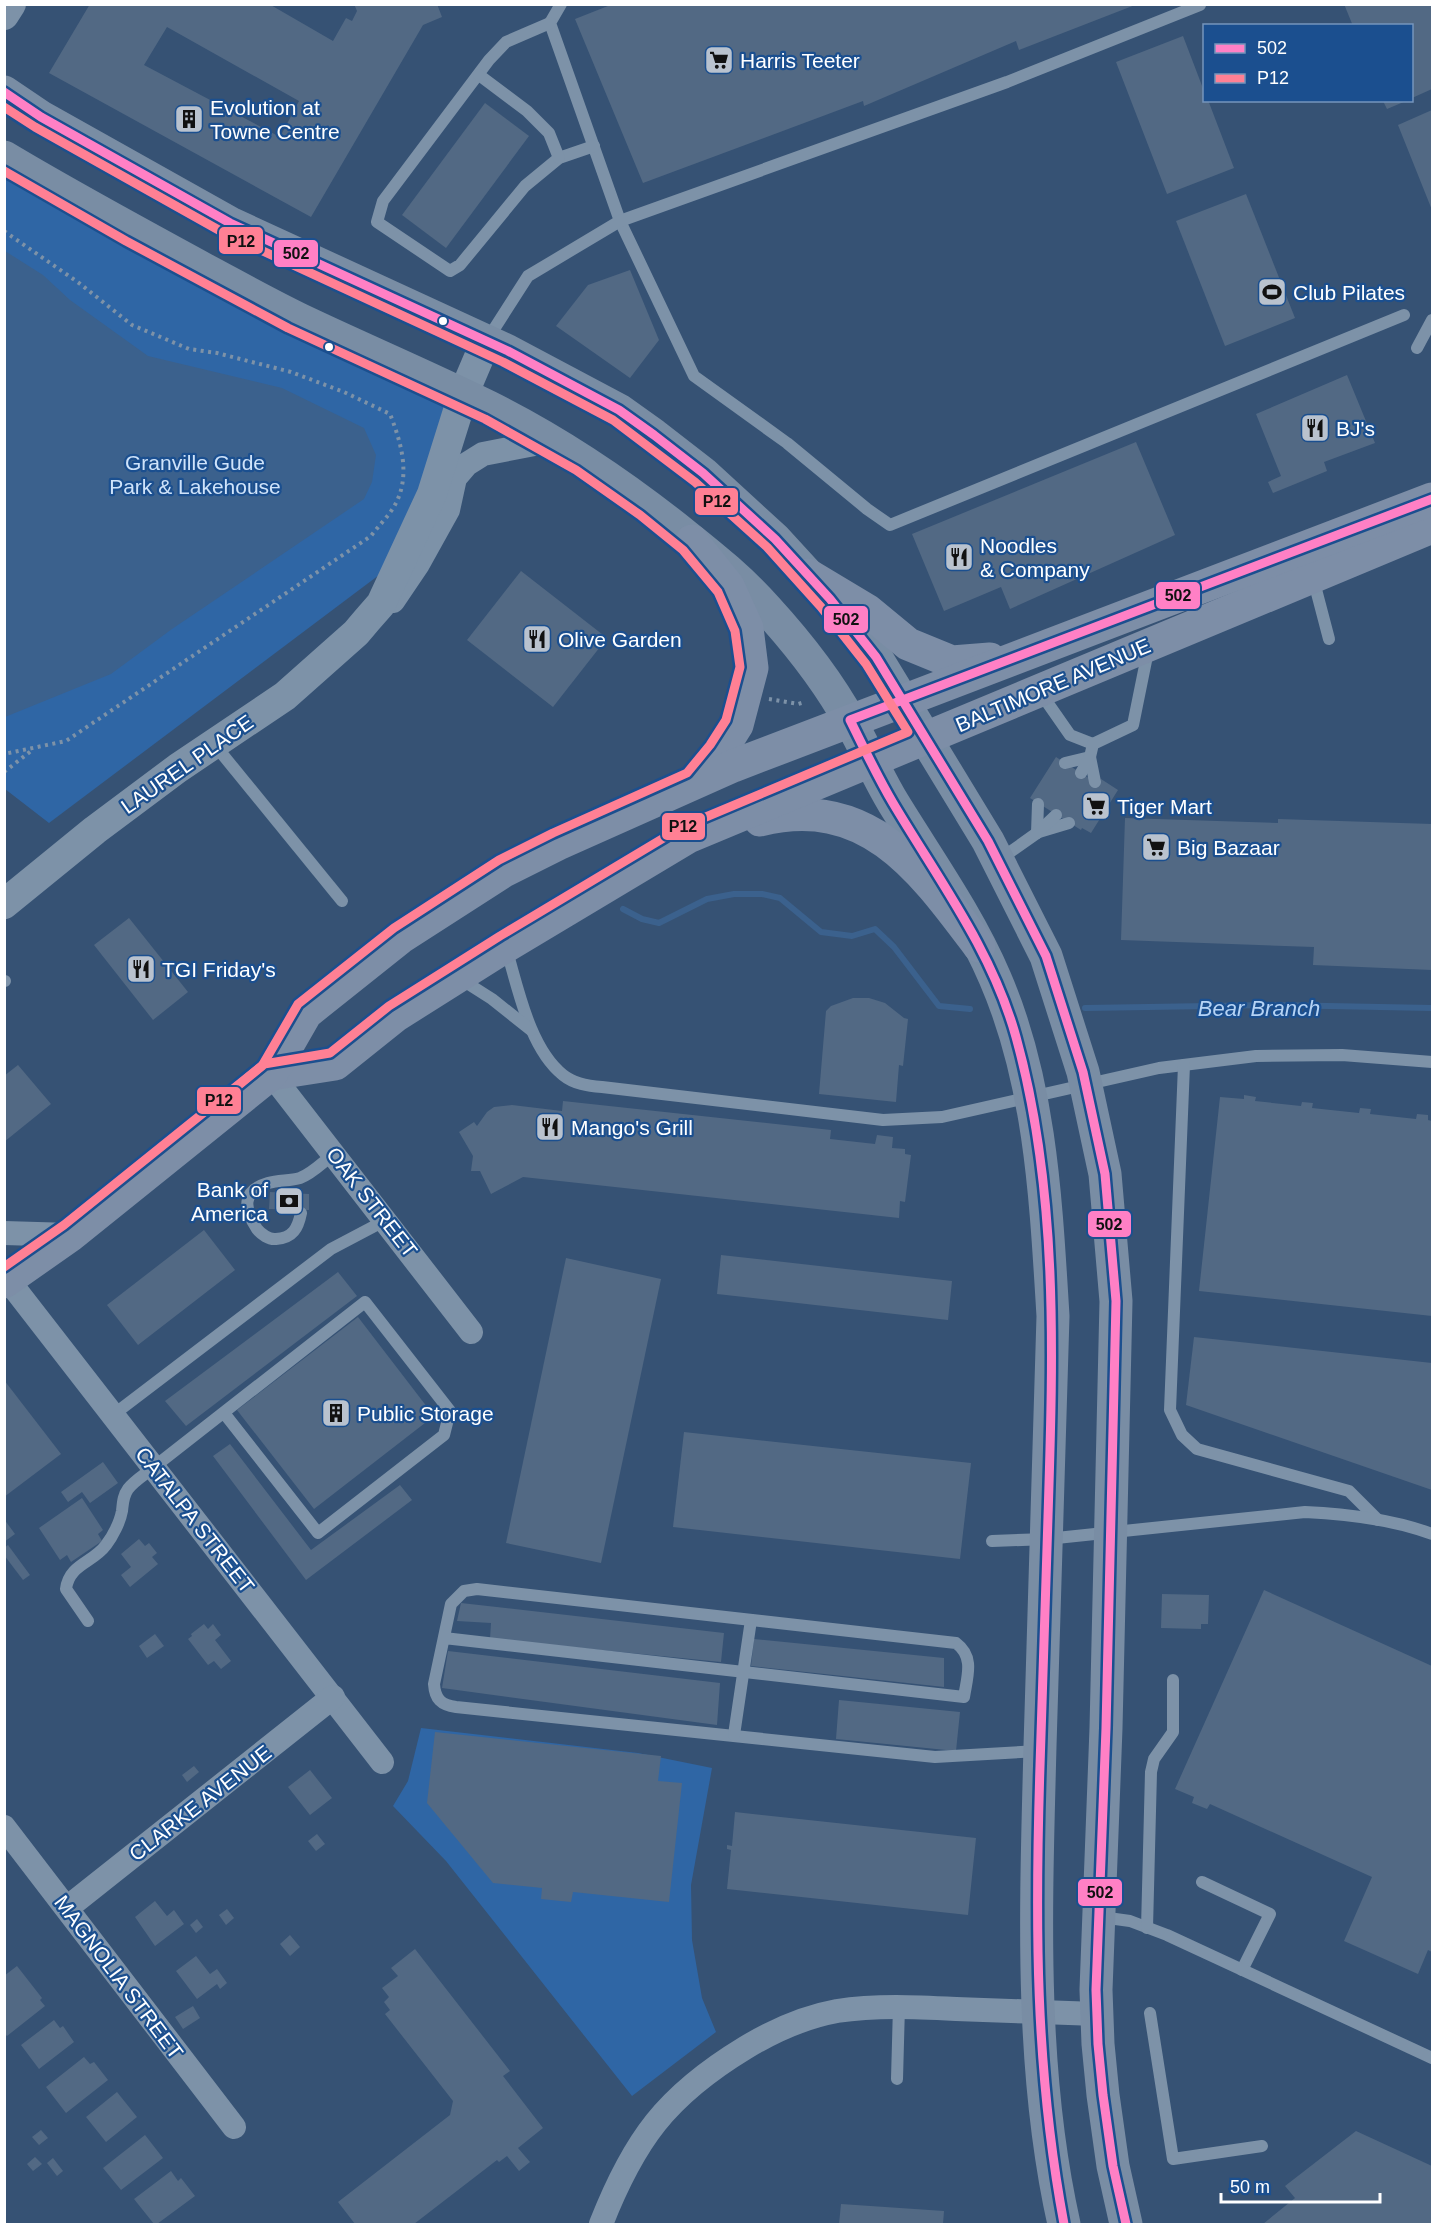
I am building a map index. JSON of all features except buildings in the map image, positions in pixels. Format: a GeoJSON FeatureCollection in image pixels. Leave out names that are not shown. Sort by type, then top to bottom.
{"type":"FeatureCollection","features":[{"type":"Feature","properties":{"kind":"main road"},"geometry":{"type":"LineString","coordinates":[[4,92],[41,117],[230,223],[486,341],[619,410],[654,435],[703,473],[775,539],[830,599],[876,657],[903,699],[998,861],[1046,956],[1086,1084],[1105,1174],[1116,1301],[1097,2014],[1103,2095],[1113,2166],[1126,2224]]}},
{"type":"Feature","properties":{"kind":"main road"},"geometry":{"type":"LineString","coordinates":[[4,157],[132,230],[294,316],[491,408],[550,441],[647,505],[722,564],[766,608],[817,670],[850,720],[892,800],[940,876],[979,946],[995,978],[1016,1033],[1031,1096],[1045,1193],[1053,1316],[1036,1927],[1038,2019],[1046,2111],[1064,2224]]}},
{"type":"Feature","properties":{"kind":"main road","name":"BALTIMORE AVENUE"},"geometry":{"type":"LineString","coordinates":[[271,1074],[335,1064],[395,1016],[506,946],[688,837],[1149,645],[1432,499]]}},
{"type":"Feature","properties":{"kind":"main road","name":"BALTIMORE AVENUE"},"geometry":{"type":"LineString","coordinates":[[6,1281],[71,1235],[271,1074],[306,1013],[400,938],[504,871],[558,843],[694,783],[1016,656],[1308,563],[1432,527]]}},
{"type":"Feature","properties":{"kind":"main road"},"geometry":{"type":"LineString","coordinates":[[692,541],[728,585],[747,628],[752,668],[737,724],[720,752],[694,783]]}},
{"type":"Feature","properties":{"kind":"main road"},"geometry":{"type":"LineString","coordinates":[[808,575],[868,611],[908,644],[952,662],[1016,656]]}},
{"type":"Feature","properties":{"kind":"main road"},"geometry":{"type":"LineString","coordinates":[[688,837],[773,816],[793,814],[831,817],[851,822],[894,848],[936,891],[979,946]]}},
{"type":"Feature","properties":{"kind":"street"},"geometry":{"type":"LineString","coordinates":[[4,15],[12,4]]}},
{"type":"Feature","properties":{"kind":"street","name":"LAUREL PLACE"},"geometry":{"type":"LineString","coordinates":[[4,904],[95,830],[214,743],[285,696],[356,633],[381,604],[432,494],[463,395],[486,341]]}},
{"type":"Feature","properties":{"kind":"street","name":"LAUREL PLACE"},"geometry":{"type":"LineString","coordinates":[[367,620],[388,608],[418,564],[448,510],[455,477],[467,464],[483,454],[550,441]]}},
{"type":"Feature","properties":{"kind":"street","name":"OAK STREET"},"geometry":{"type":"LineString","coordinates":[[271,1074],[471,1332]]}},
{"type":"Feature","properties":{"kind":"street"},"geometry":{"type":"LineString","coordinates":[[4,1233],[71,1235]]}},
{"type":"Feature","properties":{"kind":"street","name":"CATALPA STREET"},"geometry":{"type":"LineString","coordinates":[[6,1281],[154,1467],[382,1762]]}},
{"type":"Feature","properties":{"kind":"street","name":"CLARKE AVENUE"},"geometry":{"type":"LineString","coordinates":[[67,1908],[333,1697]]}},
{"type":"Feature","properties":{"kind":"street","name":"MAGNOLIA STREET"},"geometry":{"type":"LineString","coordinates":[[4,1827],[234,2127]]}},
{"type":"Feature","properties":{"kind":"street"},"geometry":{"type":"LineString","coordinates":[[601,2224],[627,2165],[654,2123],[684,2090],[710,2070],[763,2037],[816,2016],[840,2011],[899,2007],[1097,2014]]}},
{"type":"Feature","properties":{"kind":"lane"},"geometry":{"type":"LineString","coordinates":[[561,4],[550,23],[506,42],[383,201],[377,222],[450,271],[460,265],[525,186],[559,158],[594,146]]}},
{"type":"Feature","properties":{"kind":"lane"},"geometry":{"type":"LineString","coordinates":[[486,341],[528,276],[620,221],[1007,82],[1200,5]]}},
{"type":"Feature","properties":{"kind":"lane"},"geometry":{"type":"LineString","coordinates":[[550,23],[620,221],[694,376],[787,443],[867,509],[890,525],[939,507],[1404,315]]}},
{"type":"Feature","properties":{"kind":"lane"},"geometry":{"type":"LineString","coordinates":[[479,75],[527,111],[549,133],[559,158]]}},
{"type":"Feature","properties":{"kind":"lane"},"geometry":{"type":"LineString","coordinates":[[1418,348],[1432,320]]}},
{"type":"Feature","properties":{"kind":"lane"},"geometry":{"type":"LineString","coordinates":[[1308,563],[1329,639]]}},
{"type":"Feature","properties":{"kind":"lane"},"geometry":{"type":"LineString","coordinates":[[1039,691],[1070,735],[1093,744],[1133,725],[1149,645]]}},
{"type":"Feature","properties":{"kind":"lane"},"geometry":{"type":"LineString","coordinates":[[214,743],[342,901]]}},
{"type":"Feature","properties":{"kind":"lane"},"geometry":{"type":"LineString","coordinates":[[1082,773],[1090,757],[1093,744]]}},
{"type":"Feature","properties":{"kind":"lane"},"geometry":{"type":"LineString","coordinates":[[1065,763],[1090,757]]}},
{"type":"Feature","properties":{"kind":"lane"},"geometry":{"type":"LineString","coordinates":[[1090,757],[1095,782]]}},
{"type":"Feature","properties":{"kind":"lane"},"geometry":{"type":"LineString","coordinates":[[1038,804],[1038,833]]}},
{"type":"Feature","properties":{"kind":"lane"},"geometry":{"type":"LineString","coordinates":[[998,861],[1038,833],[1056,815]]}},
{"type":"Feature","properties":{"kind":"lane"},"geometry":{"type":"LineString","coordinates":[[1038,833],[1069,823]]}},
{"type":"Feature","properties":{"kind":"lane"},"geometry":{"type":"LineString","coordinates":[[506,946],[531,1030],[552,1064],[564,1076],[586,1085],[883,1120],[942,1117],[1159,1068],[1256,1056],[1342,1055],[1432,1062]]}},
{"type":"Feature","properties":{"kind":"lane"},"geometry":{"type":"LineString","coordinates":[[458,977],[492,999],[531,1030]]}},
{"type":"Feature","properties":{"kind":"lane"},"geometry":{"type":"LineString","coordinates":[[1184,1065],[1170,1410],[1182,1435],[1197,1449],[1349,1491],[1378,1520]]}},
{"type":"Feature","properties":{"kind":"lane"},"geometry":{"type":"LineString","coordinates":[[301,1213],[299,1226],[291,1236],[274,1240],[261,1234],[248,1215],[246,1201],[253,1190],[267,1183],[301,1183],[334,1154]]}},
{"type":"Feature","properties":{"kind":"lane"},"geometry":{"type":"LineString","coordinates":[[113,1415],[331,1249],[386,1220]]}},
{"type":"Feature","properties":{"kind":"lane"},"geometry":{"type":"LineString","coordinates":[[88,1621],[66,1589],[68,1579],[74,1570],[104,1548],[122,1512],[122,1500],[128,1488],[365,1302],[450,1411],[444,1435],[318,1533],[224,1413]]}},
{"type":"Feature","properties":{"kind":"lane"},"geometry":{"type":"LineString","coordinates":[[992,1541],[1047,1539],[1305,1512],[1340,1514],[1378,1520],[1432,1534]]}},
{"type":"Feature","properties":{"kind":"lane"},"geometry":{"type":"LineString","coordinates":[[444,1638],[964,1697],[969,1666],[965,1649],[956,1643],[477,1589],[464,1591],[451,1604],[434,1684],[435,1695],[444,1705],[935,1757],[1040,1751]]}},
{"type":"Feature","properties":{"kind":"lane"},"geometry":{"type":"LineString","coordinates":[[734,1735],[750,1620]]}},
{"type":"Feature","properties":{"kind":"lane"},"geometry":{"type":"LineString","coordinates":[[1147,1928],[1151,1772],[1154,1760],[1173,1732],[1173,1680]]}},
{"type":"Feature","properties":{"kind":"lane"},"geometry":{"type":"LineString","coordinates":[[1202,1882],[1270,1914],[1242,1970]]}},
{"type":"Feature","properties":{"kind":"lane"},"geometry":{"type":"LineString","coordinates":[[1100,1917],[1130,1921],[1147,1928],[1432,2058]]}},
{"type":"Feature","properties":{"kind":"lane"},"geometry":{"type":"LineString","coordinates":[[897,2079],[899,2007]]}},
{"type":"Feature","properties":{"kind":"lane"},"geometry":{"type":"LineString","coordinates":[[1150,2013],[1173,2159],[1262,2146]]}},
{"type":"Feature","properties":{"kind":"path"},"geometry":{"type":"LineString","coordinates":[[4,231],[80,283],[132,325],[189,349],[217,353],[291,372],[344,392],[390,414],[401,440],[404,478],[397,502],[371,536],[66,741],[4,754]]}},
{"type":"Feature","properties":{"kind":"path"},"geometry":{"type":"LineString","coordinates":[[763,697],[798,704],[805,702]]}},
{"type":"Feature","properties":{"kind":"path"},"geometry":{"type":"LineString","coordinates":[[4,772],[34,748]]}},
{"type":"Feature","properties":{"kind":"green space","name":"Granville Gude Park & Lakehouse"},"geometry":{"type":"Polygon","coordinates":[[[4,155],[463,395],[403,557],[49,823],[5,789],[4,155]]]}},
{"type":"Feature","properties":{"kind":"green space"},"geometry":{"type":"Polygon","coordinates":[[[421,1728],[638,1753],[712,1768],[691,1885],[692,1940],[702,1998],[716,2032],[632,2096],[446,1861],[393,1806],[408,1781],[421,1728]]]}},
{"type":"Feature","properties":{"kind":"shaded area"},"geometry":{"type":"Polygon","coordinates":[[[5,251],[43,275],[70,300],[148,356],[282,388],[364,428],[376,455],[372,482],[364,499],[172,629],[111,674],[5,717],[5,251]]]}},
{"type":"Feature","properties":{"kind":"waterway","name":"Bear Branch"},"geometry":{"type":"LineString","coordinates":[[623,909],[642,919],[659,923],[707,899],[734,894],[762,894],[780,898],[821,932],[852,936],[875,929],[894,947],[939,1006],[970,1009]]}},
{"type":"Feature","properties":{"kind":"waterway","name":"Bear Branch"},"geometry":{"type":"LineString","coordinates":[[1085,1008],[1276,1005],[1432,1008]]}},
{"type":"Feature","properties":{"kind":"transit line","name":"502"},"geometry":{"type":"LineString","coordinates":[[4,92],[41,117],[230,223],[508,351],[619,410],[654,435],[703,473],[775,539],[830,599],[876,657],[988,841],[1046,956],[1083,1072],[1105,1174],[1116,1301],[1106,1728],[1096,1990],[1103,2095],[1113,2166],[1126,2224]]}},
{"type":"Feature","properties":{"kind":"transit line","name":"P12"},"geometry":{"type":"LineString","coordinates":[[4,107],[35,127],[224,233],[503,362],[613,420],[695,482],[767,547],[821,607],[866,664],[908,732],[682,827],[500,936],[389,1006],[330,1053],[264,1064],[64,1225],[4,1267]]}},
{"type":"Feature","properties":{"kind":"transit line","name":"P12"},"geometry":{"type":"LineString","coordinates":[[4,171],[126,241],[288,328],[485,419],[576,470],[640,515],[683,550],[718,592],[735,631],[740,667],[726,720],[710,745],[687,773],[553,833],[499,860],[394,928],[298,1004],[262,1066],[234,1089]]}},
{"type":"Feature","properties":{"kind":"transit line","name":"502"},"geometry":{"type":"LineString","coordinates":[[1064,2224],[1047,2109],[1039,1996],[1038,1824],[1051,1396],[1050,1275],[1040,1155],[1030,1096],[1016,1037],[993,974],[962,916],[887,793],[850,720],[1432,499]]}},
{"type":"Feature","properties":{"kind":"place","name":"Harris Teeter"},"geometry":{"type":"Point","coordinates":[719,60]}},
{"type":"Feature","properties":{"kind":"place","name":"Evolution at Towne Centre"},"geometry":{"type":"Point","coordinates":[189,119]}},
{"type":"Feature","properties":{"kind":"place","name":"Club Pilates"},"geometry":{"type":"Point","coordinates":[1272,292]}},
{"type":"Feature","properties":{"kind":"place","name":"BJ's"},"geometry":{"type":"Point","coordinates":[1315,428]}},
{"type":"Feature","properties":{"kind":"place","name":"Noodles & Company"},"geometry":{"type":"Point","coordinates":[959,557]}},
{"type":"Feature","properties":{"kind":"place","name":"Olive Garden"},"geometry":{"type":"Point","coordinates":[537,639]}},
{"type":"Feature","properties":{"kind":"place","name":"Tiger Mart"},"geometry":{"type":"Point","coordinates":[1096,806]}},
{"type":"Feature","properties":{"kind":"place","name":"Big Bazaar"},"geometry":{"type":"Point","coordinates":[1156,847]}},
{"type":"Feature","properties":{"kind":"place","name":"TGI Friday's"},"geometry":{"type":"Point","coordinates":[141,969]}},
{"type":"Feature","properties":{"kind":"place","name":"Mango's Grill"},"geometry":{"type":"Point","coordinates":[550,1127]}},
{"type":"Feature","properties":{"kind":"place","name":"Bank of America"},"geometry":{"type":"Point","coordinates":[289,1201]}},
{"type":"Feature","properties":{"kind":"place","name":"Public Storage"},"geometry":{"type":"Point","coordinates":[336,1413]}}]}
